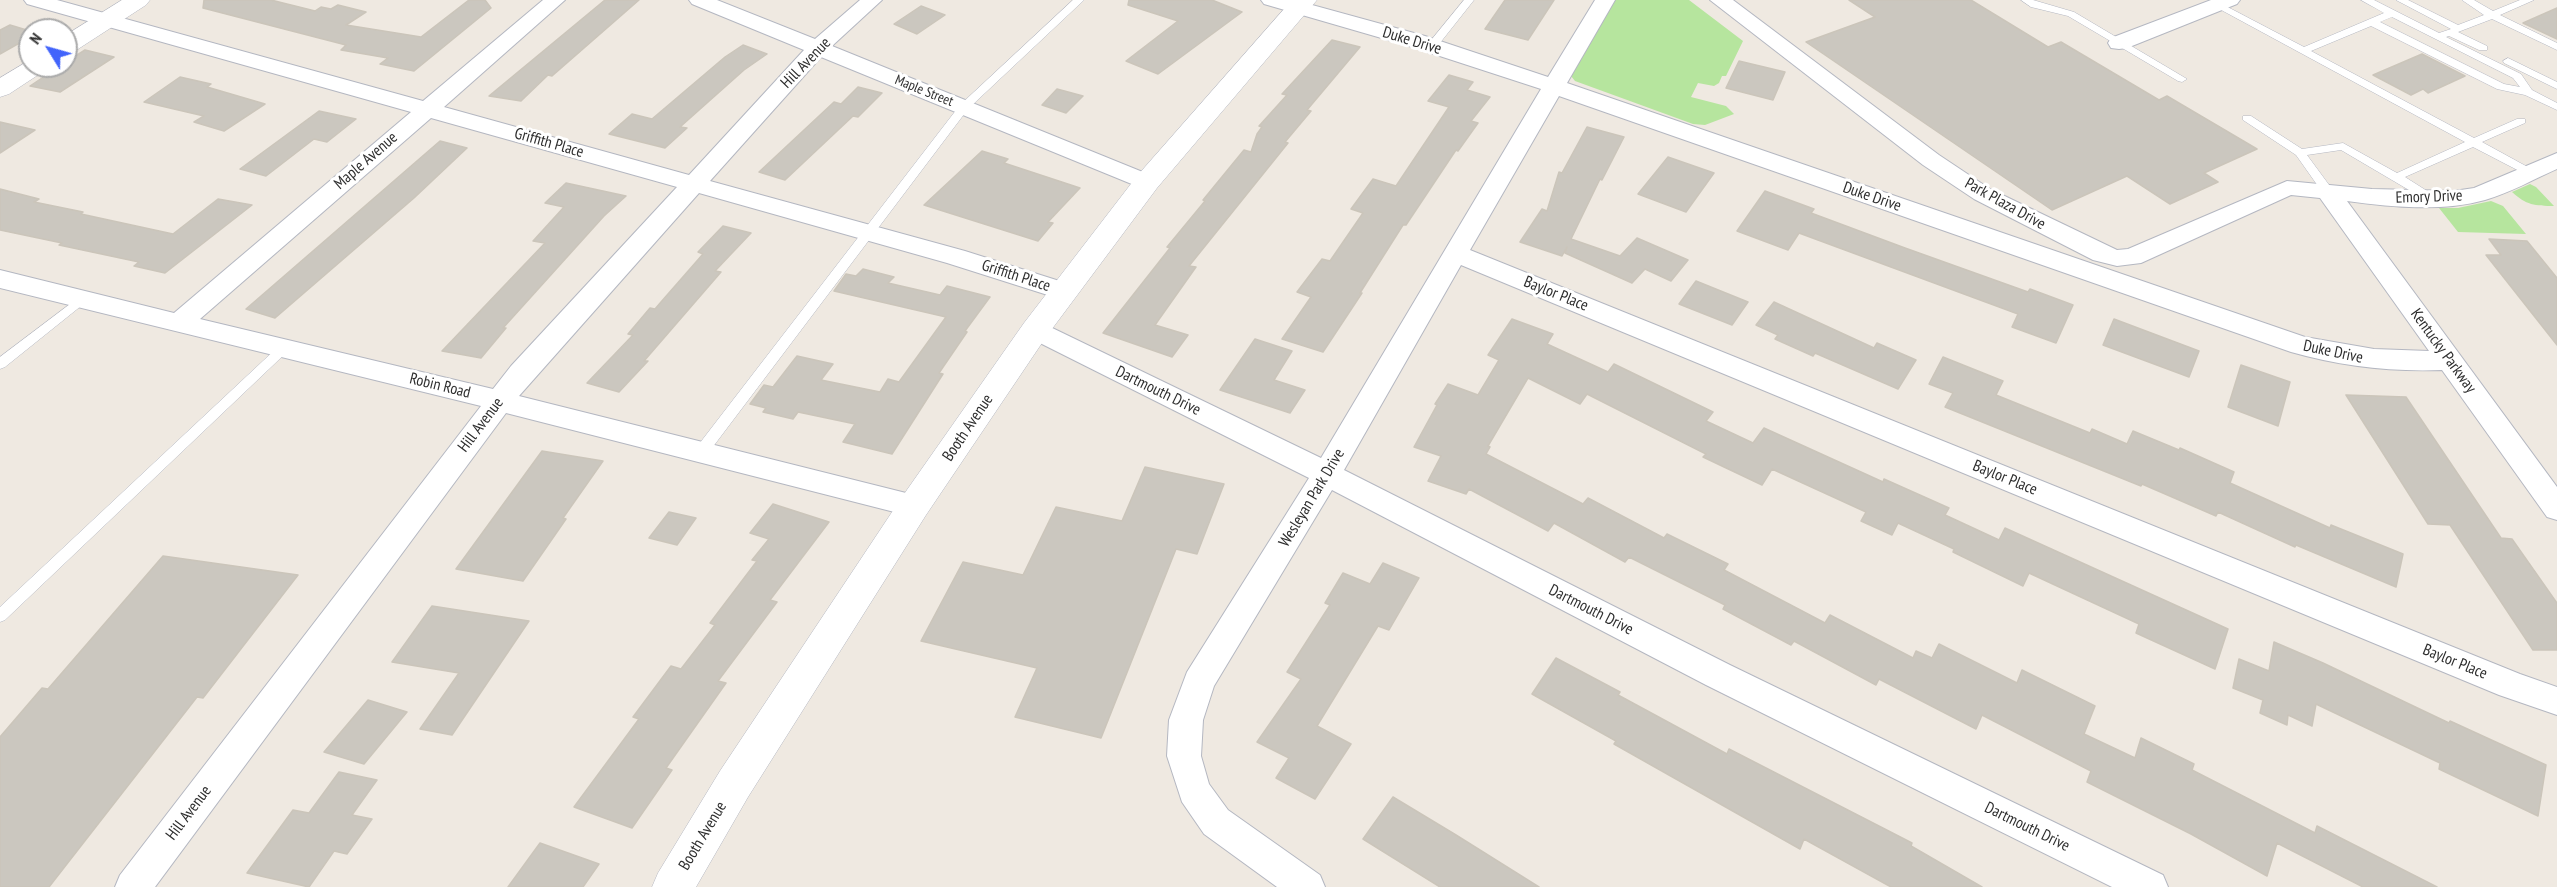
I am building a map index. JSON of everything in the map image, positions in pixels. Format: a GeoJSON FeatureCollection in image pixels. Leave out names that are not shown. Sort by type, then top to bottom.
{"type":"FeatureCollection","features":[{"type":"Feature","properties":{"kind":"street","name":"Griffith Place"},"geometry":{"type":"LineString","coordinates":[[34,0],[956,256],[1063,291]]}},
{"type":"Feature","properties":{"kind":"street"},"geometry":{"type":"LineString","coordinates":[[78,38],[138,0]]}},
{"type":"Feature","properties":{"kind":"street","name":"Maple Avenue"},"geometry":{"type":"LineString","coordinates":[[179,323],[555,0]]}},
{"type":"Feature","properties":{"kind":"street","name":"Maple Street"},"geometry":{"type":"LineString","coordinates":[[699,0],[1147,182]]}},
{"type":"Feature","properties":{"kind":"street","name":"Hill Avenue"},"geometry":{"type":"LineString","coordinates":[[133,887],[521,373],[818,48],[872,0]]}},
{"type":"Feature","properties":{"kind":"street"},"geometry":{"type":"LineString","coordinates":[[1553,86],[1605,0]]}},
{"type":"Feature","properties":{"kind":"street","name":"Park Plaza Drive"},"geometry":{"type":"LineString","coordinates":[[1720,0],[1931,160],[1982,194],[2102,254],[2117,258],[2132,257],[2287,188],[2303,188],[2329,193]]}},
{"type":"Feature","properties":{"kind":"street"},"geometry":{"type":"LineString","coordinates":[[2119,42],[2224,2]]}},
{"type":"Feature","properties":{"kind":"street","name":"Duke Drive"},"geometry":{"type":"LineString","coordinates":[[1291,3],[1553,86],[2300,345],[2367,360],[2409,362],[2450,360]]}},
{"type":"Feature","properties":{"kind":"street","name":"Booth Avenue"},"geometry":{"type":"LineString","coordinates":[[673,887],[734,784],[914,506],[1035,330],[1147,182],[1291,3]]}},
{"type":"Feature","properties":{"kind":"street"},"geometry":{"type":"LineString","coordinates":[[0,89],[18,77]]}},
{"type":"Feature","properties":{"kind":"street","name":"Wesleyan Park Drive"},"geometry":{"type":"LineString","coordinates":[[1307,887],[1216,822],[1194,791],[1184,756],[1186,720],[1199,682],[1327,474],[1553,86]]}},
{"type":"Feature","properties":{"kind":"street","name":"Emory Drive"},"geometry":{"type":"LineString","coordinates":[[2329,193],[2372,198],[2454,199],[2480,194],[2557,160]]}},
{"type":"Feature","properties":{"kind":"street","name":"Kentucky Parkway"},"geometry":{"type":"LineString","coordinates":[[2329,193],[2557,509]]}},
{"type":"Feature","properties":{"kind":"street","name":"Baylor Place"},"geometry":{"type":"LineString","coordinates":[[1455,253],[2500,681],[2557,702]]}},
{"type":"Feature","properties":{"kind":"street","name":"Robin Road"},"geometry":{"type":"LineString","coordinates":[[0,279],[500,400],[914,506]]}},
{"type":"Feature","properties":{"kind":"street","name":"Dartmouth Drive"},"geometry":{"type":"LineString","coordinates":[[1035,330],[1327,474],[1718,675],[2150,887]]}},
{"type":"Feature","properties":{"kind":"lane"},"geometry":{"type":"LineString","coordinates":[[701,452],[964,107],[1079,0]]}},
{"type":"Feature","properties":{"kind":"lane"},"geometry":{"type":"LineString","coordinates":[[1432,46],[1469,0]]}},
{"type":"Feature","properties":{"kind":"lane"},"geometry":{"type":"LineString","coordinates":[[2026,0],[2034,5],[2071,14],[2182,79]]}},
{"type":"Feature","properties":{"kind":"lane"},"geometry":{"type":"LineString","coordinates":[[2366,0],[2517,76],[2528,92]]}},
{"type":"Feature","properties":{"kind":"lane"},"geometry":{"type":"LineString","coordinates":[[2401,0],[2557,86]]}},
{"type":"Feature","properties":{"kind":"lane"},"geometry":{"type":"LineString","coordinates":[[2467,0],[2557,47]]}},
{"type":"Feature","properties":{"kind":"lane"},"geometry":{"type":"LineString","coordinates":[[2438,36],[2492,15],[2520,1]]}},
{"type":"Feature","properties":{"kind":"lane"},"geometry":{"type":"LineString","coordinates":[[2224,2],[2304,51],[2531,173]]}},
{"type":"Feature","properties":{"kind":"lane"},"geometry":{"type":"LineString","coordinates":[[2304,51],[2392,14]]}},
{"type":"Feature","properties":{"kind":"lane"},"geometry":{"type":"LineString","coordinates":[[2372,22],[2501,87],[2528,92],[2557,107]]}},
{"type":"Feature","properties":{"kind":"lane"},"geometry":{"type":"LineString","coordinates":[[2247,118],[2300,153],[2329,193]]}},
{"type":"Feature","properties":{"kind":"lane"},"geometry":{"type":"LineString","coordinates":[[2396,177],[2521,121]]}},
{"type":"Feature","properties":{"kind":"lane"},"geometry":{"type":"LineString","coordinates":[[2300,153],[2343,146],[2430,199]]}},
{"type":"Feature","properties":{"kind":"lane"},"geometry":{"type":"LineString","coordinates":[[0,364],[82,299]]}},
{"type":"Feature","properties":{"kind":"lane"},"geometry":{"type":"LineString","coordinates":[[0,616],[284,348]]}},
{"type":"Feature","properties":{"kind":"green space"},"geometry":{"type":"Polygon","coordinates":[[[1613,0],[1689,0],[1743,41],[1726,76],[1722,76],[1719,83],[1714,86],[1698,83],[1691,97],[1726,106],[1734,114],[1705,125],[1693,124],[1575,81],[1571,76],[1572,71],[1613,0]]]}},
{"type":"Feature","properties":{"kind":"green space"},"geometry":{"type":"Polygon","coordinates":[[[2530,184],[2536,187],[2554,206],[2531,204],[2512,192],[2530,184]]]}},
{"type":"Feature","properties":{"kind":"green space"},"geometry":{"type":"Polygon","coordinates":[[[2491,201],[2503,206],[2526,234],[2458,232],[2439,208],[2458,208],[2491,201]]]}},
{"type":"Feature","properties":{"kind":"building"},"geometry":{"type":"Polygon","coordinates":[[[204,0],[271,0],[315,11],[321,7],[331,9],[338,5],[366,12],[346,25],[421,37],[469,0],[485,0],[491,8],[414,71],[380,64],[388,58],[341,50],[346,45],[203,8],[204,0]]]}},
{"type":"Feature","properties":{"kind":"building"},"geometry":{"type":"Polygon","coordinates":[[[605,0],[639,0],[552,76],[548,75],[521,101],[489,96],[605,0]]]}},
{"type":"Feature","properties":{"kind":"building"},"geometry":{"type":"Polygon","coordinates":[[[1129,0],[1212,0],[1242,12],[1158,74],[1126,61],[1178,21],[1128,5],[1129,0]]]}},
{"type":"Feature","properties":{"kind":"building"},"geometry":{"type":"Polygon","coordinates":[[[1505,0],[1554,0],[1528,40],[1485,29],[1505,0]]]}},
{"type":"Feature","properties":{"kind":"building"},"geometry":{"type":"Polygon","coordinates":[[[1849,0],[1971,0],[2048,47],[2061,42],[2159,100],[2167,96],[2257,149],[2204,173],[2218,182],[2170,204],[2127,176],[2052,210],[1806,42],[1875,17],[1849,0]]]}},
{"type":"Feature","properties":{"kind":"building"},"geometry":{"type":"Polygon","coordinates":[[[921,6],[945,15],[917,34],[894,24],[921,6]]]}},
{"type":"Feature","properties":{"kind":"building"},"geometry":{"type":"Polygon","coordinates":[[[2557,8],[2557,39],[2523,23],[2557,8]]]}},
{"type":"Feature","properties":{"kind":"building"},"geometry":{"type":"Polygon","coordinates":[[[10,25],[18,27],[18,44],[0,54],[0,30],[10,25]]]}},
{"type":"Feature","properties":{"kind":"building"},"geometry":{"type":"Polygon","coordinates":[[[1332,40],[1360,47],[1307,110],[1311,111],[1285,142],[1288,143],[1189,266],[1196,267],[1155,325],[1188,335],[1172,357],[1103,333],[1170,248],[1167,247],[1205,201],[1203,200],[1244,150],[1251,152],[1262,127],[1259,126],[1287,95],[1282,94],[1332,40]]]}},
{"type":"Feature","properties":{"kind":"building"},"geometry":{"type":"Polygon","coordinates":[[[743,45],[767,54],[744,70],[680,127],[687,128],[665,148],[609,134],[632,114],[652,119],[725,57],[743,45]]]}},
{"type":"Feature","properties":{"kind":"building"},"geometry":{"type":"Polygon","coordinates":[[[85,50],[114,57],[60,92],[30,86],[42,78],[78,78],[78,54],[85,50]]]}},
{"type":"Feature","properties":{"kind":"building"},"geometry":{"type":"Polygon","coordinates":[[[2422,54],[2465,76],[2428,93],[2423,89],[2411,95],[2373,75],[2422,54]]]}},
{"type":"Feature","properties":{"kind":"building"},"geometry":{"type":"Polygon","coordinates":[[[1739,61],[1785,72],[1773,100],[1726,88],[1739,61]]]}},
{"type":"Feature","properties":{"kind":"building"},"geometry":{"type":"Polygon","coordinates":[[[1449,75],[1473,82],[1467,90],[1490,97],[1471,121],[1478,123],[1458,151],[1456,150],[1406,225],[1403,225],[1323,352],[1282,339],[1311,297],[1297,292],[1322,259],[1330,261],[1363,213],[1351,209],[1373,179],[1396,186],[1449,107],[1428,101],[1449,75]]]}},
{"type":"Feature","properties":{"kind":"building"},"geometry":{"type":"Polygon","coordinates":[[[180,77],[211,84],[207,87],[265,104],[224,131],[194,122],[204,116],[144,102],[180,77]]]}},
{"type":"Feature","properties":{"kind":"building"},"geometry":{"type":"Polygon","coordinates":[[[858,87],[882,93],[858,117],[853,116],[785,180],[759,172],[834,102],[841,104],[858,87]]]}},
{"type":"Feature","properties":{"kind":"building"},"geometry":{"type":"Polygon","coordinates":[[[1057,89],[1083,96],[1066,113],[1042,105],[1057,89]]]}},
{"type":"Feature","properties":{"kind":"building"},"geometry":{"type":"Polygon","coordinates":[[[319,111],[356,119],[327,142],[314,139],[266,176],[240,169],[319,111]]]}},
{"type":"Feature","properties":{"kind":"building"},"geometry":{"type":"Polygon","coordinates":[[[0,122],[35,130],[0,153],[0,122]]]}},
{"type":"Feature","properties":{"kind":"building"},"geometry":{"type":"Polygon","coordinates":[[[1587,127],[1624,137],[1602,180],[1600,179],[1571,239],[1620,256],[1637,238],[1688,260],[1671,281],[1645,269],[1632,283],[1565,253],[1567,247],[1562,256],[1520,242],[1542,209],[1547,211],[1559,172],[1562,173],[1587,127]]]}},
{"type":"Feature","properties":{"kind":"building"},"geometry":{"type":"Polygon","coordinates":[[[440,141],[467,148],[414,198],[275,318],[246,309],[440,141]]]}},
{"type":"Feature","properties":{"kind":"building"},"geometry":{"type":"Polygon","coordinates":[[[982,151],[1008,159],[1004,163],[1080,188],[1048,222],[1053,223],[1038,241],[924,205],[982,151]]]}},
{"type":"Feature","properties":{"kind":"building"},"geometry":{"type":"Polygon","coordinates":[[[1668,157],[1714,173],[1686,212],[1638,194],[1668,157]]]}},
{"type":"Feature","properties":{"kind":"building"},"geometry":{"type":"Polygon","coordinates":[[[566,183],[626,196],[604,216],[503,328],[506,328],[481,358],[442,351],[545,243],[533,241],[564,207],[545,203],[566,183]]]}},
{"type":"Feature","properties":{"kind":"building"},"geometry":{"type":"Polygon","coordinates":[[[0,189],[39,199],[34,202],[173,234],[218,199],[252,205],[165,273],[134,266],[139,262],[0,230],[0,189]]]}},
{"type":"Feature","properties":{"kind":"building"},"geometry":{"type":"Polygon","coordinates":[[[1765,191],[1814,209],[1811,213],[1905,248],[2028,292],[2030,289],[2073,305],[2056,343],[2012,327],[2018,314],[1799,233],[1788,250],[1737,231],[1765,191]]]}},
{"type":"Feature","properties":{"kind":"building"},"geometry":{"type":"Polygon","coordinates":[[[723,226],[751,233],[715,271],[721,272],[644,361],[648,361],[619,392],[587,383],[633,335],[628,334],[650,308],[655,309],[703,254],[698,252],[723,226]]]}},
{"type":"Feature","properties":{"kind":"building"},"geometry":{"type":"Polygon","coordinates":[[[2489,239],[2527,241],[2557,278],[2557,345],[2486,255],[2501,255],[2489,239]]]}},
{"type":"Feature","properties":{"kind":"building"},"geometry":{"type":"Polygon","coordinates":[[[863,269],[894,277],[888,283],[940,295],[947,286],[990,297],[965,331],[967,332],[939,373],[943,374],[892,454],[843,442],[855,424],[798,412],[793,419],[763,412],[766,408],[750,404],[764,385],[773,387],[797,356],[833,364],[821,380],[880,392],[888,379],[899,382],[946,317],[834,291],[846,274],[856,276],[863,269]]]}},
{"type":"Feature","properties":{"kind":"building"},"geometry":{"type":"Polygon","coordinates":[[[1696,281],[1748,302],[1732,325],[1679,304],[1696,281]]]}},
{"type":"Feature","properties":{"kind":"building"},"geometry":{"type":"Polygon","coordinates":[[[1774,302],[1874,348],[1877,343],[1916,360],[1898,389],[1815,353],[1813,356],[1775,339],[1778,335],[1756,325],[1774,302]]]}},
{"type":"Feature","properties":{"kind":"building"},"geometry":{"type":"Polygon","coordinates":[[[1512,319],[1553,334],[1547,344],[1608,372],[1614,364],[1713,412],[1706,421],[1753,443],[1764,428],[1883,482],[1884,479],[1949,508],[1945,515],[1999,540],[2005,528],[2228,629],[2215,669],[2136,633],[2139,624],[2029,573],[2023,586],[1953,552],[1954,549],[1898,523],[1892,535],[1861,521],[1866,512],[1772,469],[1762,485],[1703,457],[1706,454],[1587,394],[1580,404],[1528,378],[1488,446],[1490,447],[1486,454],[1583,504],[1588,498],[1664,538],[1667,534],[1728,564],[1724,570],[1825,623],[1830,615],[1913,658],[1916,651],[1932,658],[1939,644],[2017,683],[2022,670],[2095,706],[2084,734],[2135,758],[2141,738],[2194,764],[2192,770],[2315,833],[2317,826],[2437,887],[2363,887],[2277,843],[2267,876],[2191,834],[2087,782],[2091,771],[1982,715],[1976,729],[1879,679],[1876,685],[1794,641],[1791,645],[1723,609],[1725,605],[1629,557],[1625,562],[1554,523],[1548,531],[1469,489],[1466,494],[1428,481],[1441,456],[1414,447],[1437,405],[1435,404],[1448,384],[1478,395],[1499,360],[1488,355],[1512,319]]]}},
{"type":"Feature","properties":{"kind":"building"},"geometry":{"type":"Polygon","coordinates":[[[2114,319],[2199,351],[2189,377],[2103,345],[2114,319]]]}},
{"type":"Feature","properties":{"kind":"building"},"geometry":{"type":"Polygon","coordinates":[[[1255,339],[1292,351],[1274,380],[1305,390],[1290,413],[1220,390],[1255,339]]]}},
{"type":"Feature","properties":{"kind":"building"},"geometry":{"type":"Polygon","coordinates":[[[1943,357],[2003,381],[1996,395],[2090,433],[2092,429],[2127,444],[2133,431],[2179,450],[2180,448],[2234,472],[2230,483],[2330,528],[2331,525],[2403,554],[2396,587],[2296,545],[2295,547],[2218,512],[2216,516],[2142,484],[2141,486],[1945,407],[1953,393],[1929,384],[1943,357]]]}},
{"type":"Feature","properties":{"kind":"building"},"geometry":{"type":"Polygon","coordinates":[[[2241,365],[2290,382],[2278,426],[2228,407],[2241,365]]]}},
{"type":"Feature","properties":{"kind":"building"},"geometry":{"type":"Polygon","coordinates":[[[2346,395],[2406,397],[2501,538],[2512,539],[2557,603],[2557,650],[2533,650],[2450,525],[2428,524],[2346,395]]]}},
{"type":"Feature","properties":{"kind":"building"},"geometry":{"type":"Polygon","coordinates":[[[542,451],[603,461],[523,581],[456,569],[542,451]]]}},
{"type":"Feature","properties":{"kind":"building"},"geometry":{"type":"Polygon","coordinates":[[[1145,467],[1224,484],[1197,554],[1176,549],[1101,738],[1015,717],[1037,668],[921,641],[963,562],[1023,575],[1056,507],[1122,521],[1145,467]]]}},
{"type":"Feature","properties":{"kind":"building"},"geometry":{"type":"Polygon","coordinates":[[[773,504],[829,522],[770,600],[777,602],[718,681],[726,683],[666,768],[672,770],[632,828],[574,807],[639,719],[633,717],[671,666],[681,669],[715,625],[710,623],[757,561],[752,560],[769,539],[750,533],[773,504]]]}},
{"type":"Feature","properties":{"kind":"building"},"geometry":{"type":"Polygon","coordinates":[[[669,512],[696,518],[677,545],[649,538],[669,512]]]}},
{"type":"Feature","properties":{"kind":"building"},"geometry":{"type":"Polygon","coordinates":[[[163,556],[298,575],[203,698],[197,697],[49,887],[0,887],[0,737],[42,688],[48,689],[163,556]]]}},
{"type":"Feature","properties":{"kind":"building"},"geometry":{"type":"Polygon","coordinates":[[[1383,563],[1419,578],[1389,630],[1378,626],[1317,726],[1351,744],[1315,799],[1276,778],[1289,758],[1257,742],[1301,679],[1287,672],[1330,605],[1325,603],[1343,573],[1370,584],[1383,563]]]}},
{"type":"Feature","properties":{"kind":"building"},"geometry":{"type":"Polygon","coordinates":[[[432,606],[529,621],[452,735],[420,729],[459,673],[392,662],[432,606]]]}},
{"type":"Feature","properties":{"kind":"building"},"geometry":{"type":"Polygon","coordinates":[[[2274,642],[2546,765],[2538,816],[2439,769],[2440,763],[2316,704],[2312,726],[2288,715],[2287,725],[2260,713],[2263,700],[2233,688],[2239,659],[2269,671],[2274,642]]]}},
{"type":"Feature","properties":{"kind":"building"},"geometry":{"type":"Polygon","coordinates":[[[1556,658],[1620,692],[1618,695],[1727,754],[1729,749],[1912,843],[1911,846],[1982,887],[1891,887],[1804,839],[1800,849],[1614,744],[1616,741],[1532,694],[1556,658]]]}},
{"type":"Feature","properties":{"kind":"building"},"geometry":{"type":"Polygon","coordinates":[[[368,700],[407,712],[364,764],[324,752],[368,700]]]}},
{"type":"Feature","properties":{"kind":"building"},"geometry":{"type":"Polygon","coordinates":[[[339,772],[377,780],[352,815],[372,819],[347,854],[334,851],[309,887],[247,873],[293,810],[309,813],[339,772]]]}},
{"type":"Feature","properties":{"kind":"building"},"geometry":{"type":"Polygon","coordinates":[[[1393,797],[1539,887],[1440,887],[1363,839],[1393,797]]]}},
{"type":"Feature","properties":{"kind":"building"},"geometry":{"type":"Polygon","coordinates":[[[540,843],[599,864],[583,887],[508,887],[540,843]]]}}]}
